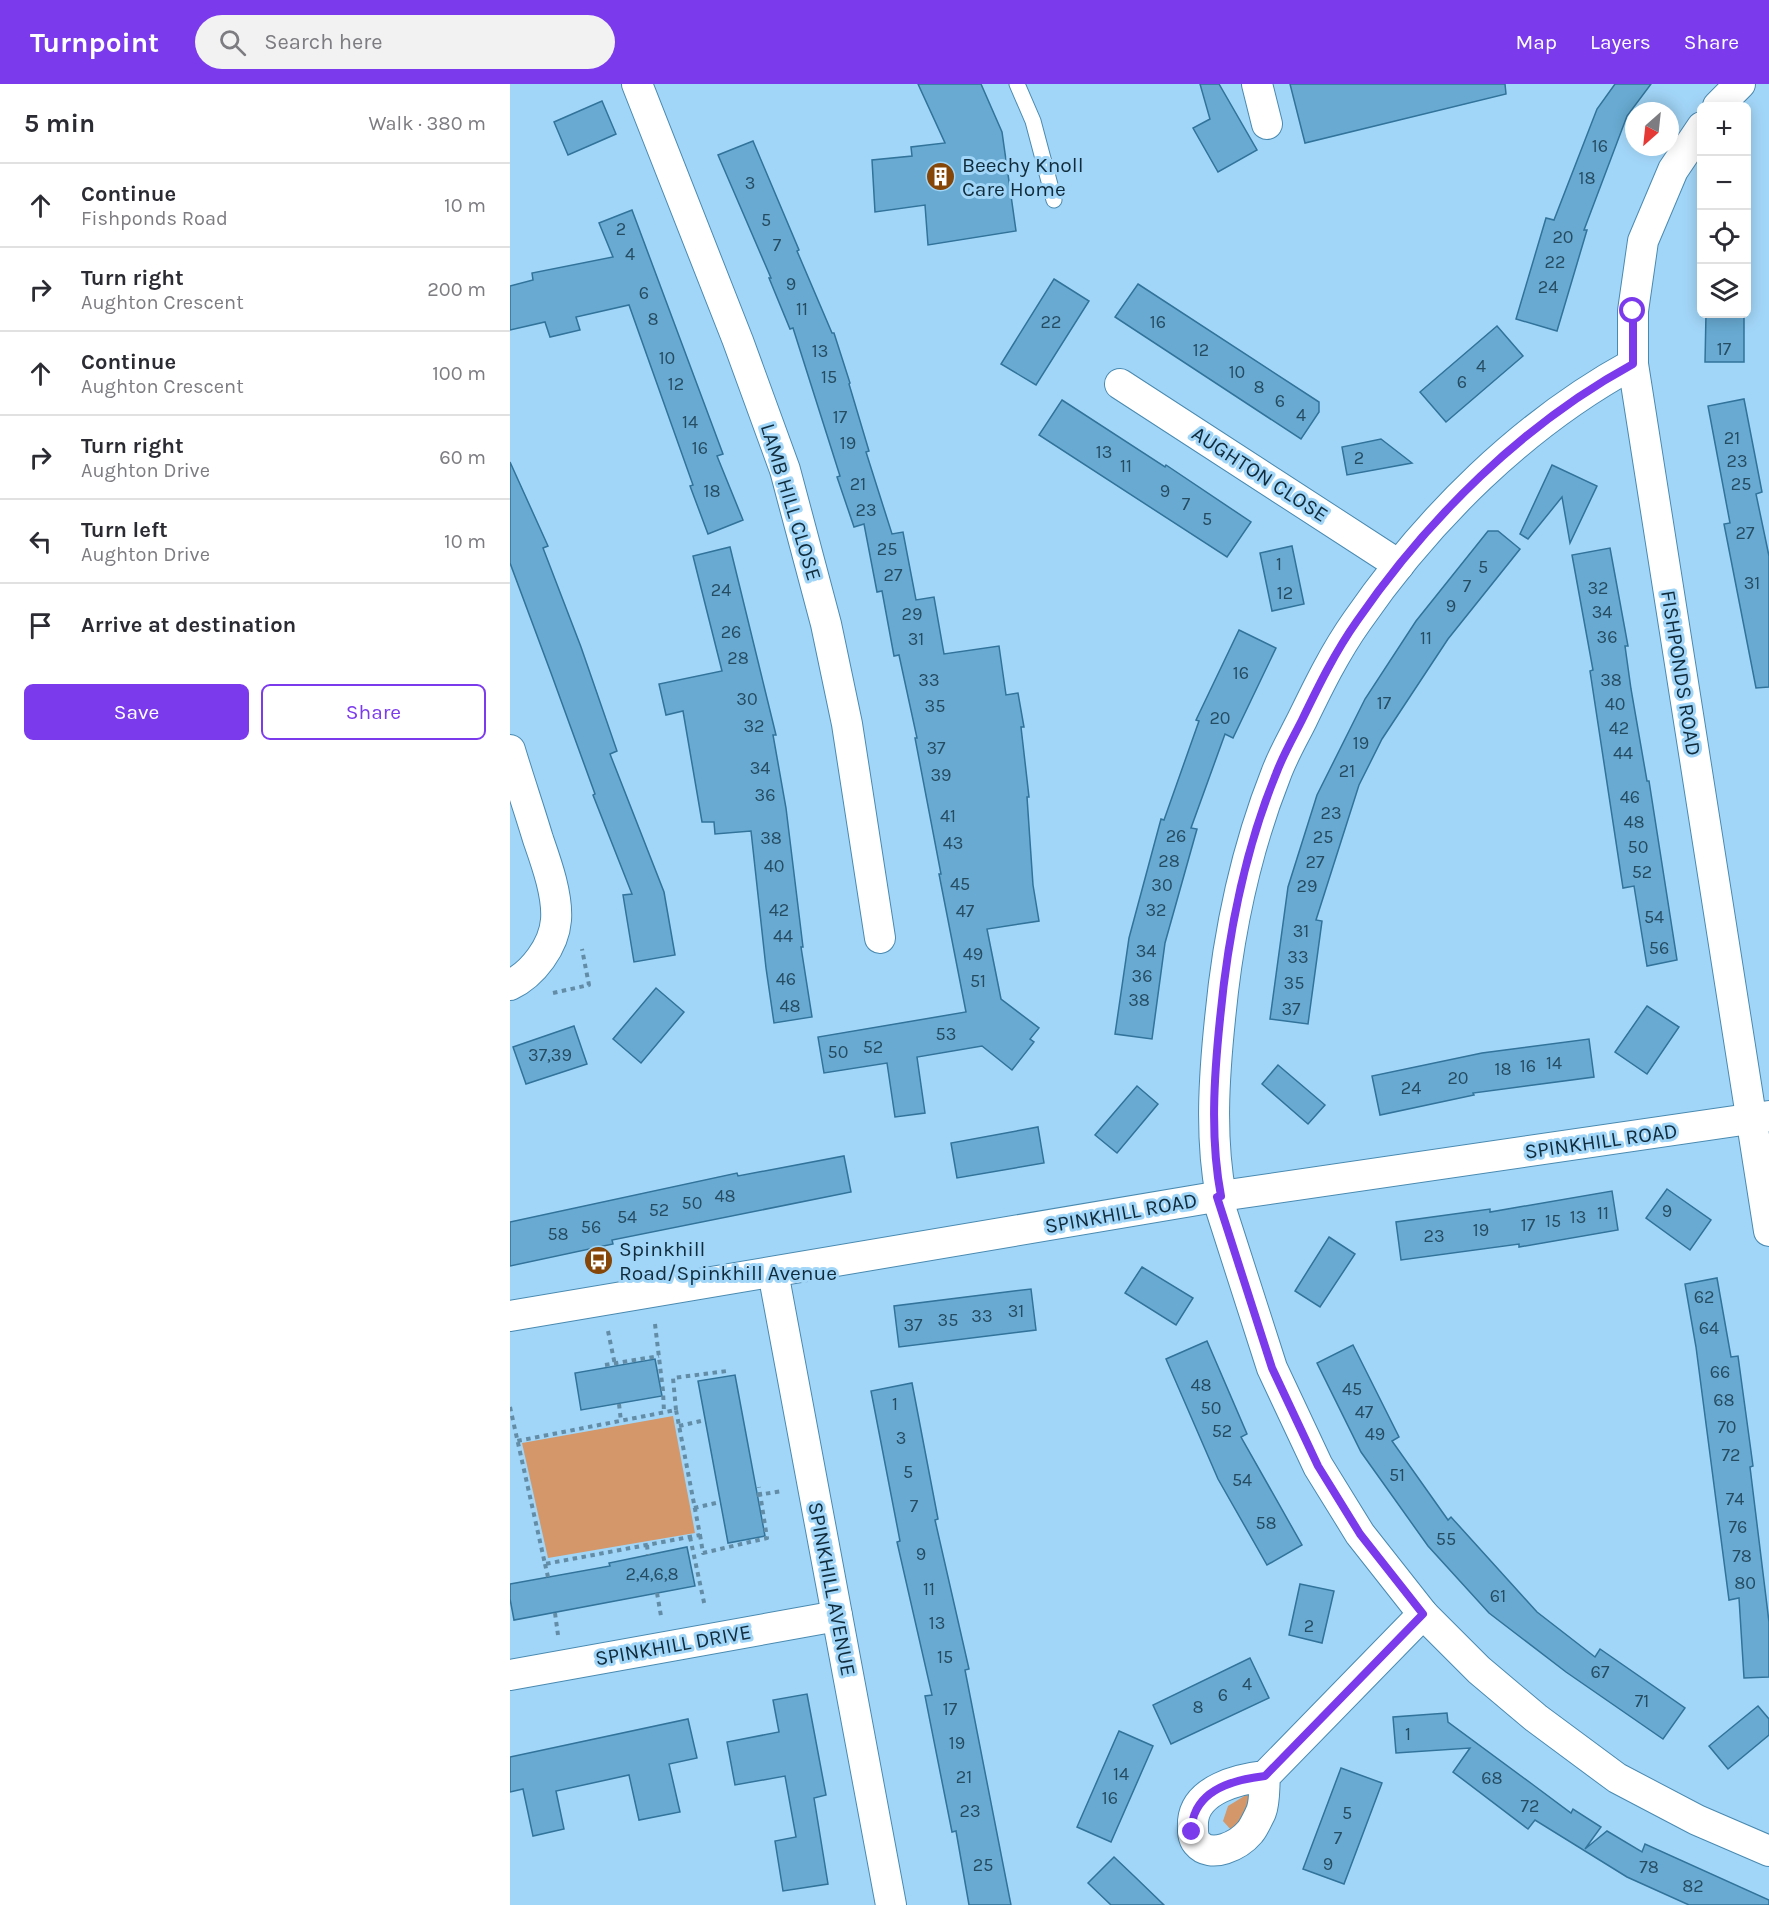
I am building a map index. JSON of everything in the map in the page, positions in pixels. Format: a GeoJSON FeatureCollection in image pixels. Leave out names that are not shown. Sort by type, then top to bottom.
{"type":"FeatureCollection","features":[{"type":"Feature","properties":{"kind":"street","name":"LAMB HILL CLOSE"},"geometry":{"type":"LineString","coordinates":[[637,84],[735,332],[785,470],[826,624],[847,724],[880,938]]}},
{"type":"Feature","properties":{"kind":"street"},"geometry":{"type":"LineString","coordinates":[[1257,84],[1267,124]]}},
{"type":"Feature","properties":{"kind":"street"},"geometry":{"type":"LineString","coordinates":[[1722,102],[1740,84]]}},
{"type":"Feature","properties":{"kind":"street","name":"FISHPONDS ROAD"},"geometry":{"type":"LineString","coordinates":[[1697,134],[1673,170],[1642,241],[1633,311],[1633,364],[1760,1117],[1769,1231]]}},
{"type":"Feature","properties":{"kind":"street"},"geometry":{"type":"LineString","coordinates":[[1633,364],[1584,391],[1524,437],[1460,497],[1399,565],[1356,622],[1322,678],[1276,772],[1250,846],[1233,920],[1224,978],[1213,1084],[1219,1196],[1272,1368],[1318,1466],[1360,1534],[1423,1614],[1479,1670],[1536,1718],[1617,1778],[1697,1820],[1769,1851]]}},
{"type":"Feature","properties":{"kind":"street","name":"AUGHTON CLOSE"},"geometry":{"type":"LineString","coordinates":[[1120,384],[1399,565]]}},
{"type":"Feature","properties":{"kind":"street"},"geometry":{"type":"LineString","coordinates":[[510,750],[551,879],[556,919],[552,938],[539,961],[520,980],[510,985]]}},
{"type":"Feature","properties":{"kind":"street","name":"SPINKHILL ROAD"},"geometry":{"type":"LineString","coordinates":[[510,1316],[1219,1196],[1760,1117]]}},
{"type":"Feature","properties":{"kind":"street","name":"SPINKHILL AVENUE"},"geometry":{"type":"LineString","coordinates":[[774,1272],[891,1905]]}},
{"type":"Feature","properties":{"kind":"street"},"geometry":{"type":"LineString","coordinates":[[1265,1776],[1423,1614]]}},
{"type":"Feature","properties":{"kind":"street","name":"SPINKHILL DRIVE"},"geometry":{"type":"LineString","coordinates":[[510,1675],[837,1616]]}},
{"type":"Feature","properties":{"kind":"lane"},"geometry":{"type":"LineString","coordinates":[[1017,84],[1033,121],[1054,200]]}},
{"type":"Feature","properties":{"kind":"path"},"geometry":{"type":"LineString","coordinates":[[549,994],[589,985],[580,942]]}},
{"type":"Feature","properties":{"kind":"path"},"geometry":{"type":"LineString","coordinates":[[654,1318],[664,1412]]}},
{"type":"Feature","properties":{"kind":"path"},"geometry":{"type":"LineString","coordinates":[[607,1327],[615,1365]]}},
{"type":"Feature","properties":{"kind":"path"},"geometry":{"type":"LineString","coordinates":[[605,1365],[659,1356]]}},
{"type":"Feature","properties":{"kind":"path"},"geometry":{"type":"LineString","coordinates":[[727,1371],[673,1378],[676,1410],[703,1553],[767,1538],[759,1487]]}},
{"type":"Feature","properties":{"kind":"path"},"geometry":{"type":"LineString","coordinates":[[619,1404],[621,1421]]}},
{"type":"Feature","properties":{"kind":"path"},"geometry":{"type":"LineString","coordinates":[[510,1407],[548,1577]]}},
{"type":"Feature","properties":{"kind":"path"},"geometry":{"type":"LineString","coordinates":[[517,1441],[676,1410]]}},
{"type":"Feature","properties":{"kind":"path"},"geometry":{"type":"LineString","coordinates":[[679,1425],[705,1420]]}},
{"type":"Feature","properties":{"kind":"path"},"geometry":{"type":"LineString","coordinates":[[759,1495],[788,1491]]}},
{"type":"Feature","properties":{"kind":"path"},"geometry":{"type":"LineString","coordinates":[[694,1508],[720,1502]]}},
{"type":"Feature","properties":{"kind":"path"},"geometry":{"type":"LineString","coordinates":[[545,1564],[700,1535]]}},
{"type":"Feature","properties":{"kind":"path"},"geometry":{"type":"LineString","coordinates":[[690,1537],[707,1617]]}},
{"type":"Feature","properties":{"kind":"path"},"geometry":{"type":"LineString","coordinates":[[647,1545],[648,1555]]}},
{"type":"Feature","properties":{"kind":"path"},"geometry":{"type":"LineString","coordinates":[[657,1593],[662,1626]]}},
{"type":"Feature","properties":{"kind":"path"},"geometry":{"type":"LineString","coordinates":[[555,1613],[560,1645]]}},
{"type":"Feature","properties":{"kind":"shaded area"},"geometry":{"type":"Polygon","coordinates":[[[673,1416],[695,1533],[548,1558],[522,1443],[673,1416]]]}},
{"type":"Feature","properties":{"kind":"shaded area"},"geometry":{"type":"Polygon","coordinates":[[[1246,1795],[1258,1797],[1232,1831],[1223,1821],[1228,1806],[1246,1795]]]}},
{"type":"Feature","properties":{"kind":"building","name":"Beechy Knoll Care Home"},"geometry":{"type":"Polygon","coordinates":[[[918,84],[981,84],[1002,132],[1016,231],[928,245],[925,205],[875,212],[872,160],[912,156],[911,147],[945,143],[918,84]]]}},
{"type":"Feature","properties":{"kind":"building"},"geometry":{"type":"Polygon","coordinates":[[[1200,84],[1219,84],[1257,150],[1218,172],[1193,128],[1210,119],[1200,84]]]}},
{"type":"Feature","properties":{"kind":"building"},"geometry":{"type":"Polygon","coordinates":[[[1290,84],[1505,84],[1506,94],[1305,143],[1290,84]]]}},
{"type":"Feature","properties":{"kind":"building"},"geometry":{"type":"Polygon","coordinates":[[[1615,84],[1651,84],[1638,102],[1625,102],[1625,121],[1584,230],[1587,230],[1557,331],[1516,319],[1546,218],[1554,220],[1597,109],[1615,84]]]}},
{"type":"Feature","properties":{"kind":"building"},"geometry":{"type":"Polygon","coordinates":[[[602,101],[616,134],[568,155],[554,122],[602,101]]]}},
{"type":"Feature","properties":{"kind":"building"},"geometry":{"type":"Polygon","coordinates":[[[753,141],[799,250],[797,251],[832,333],[834,333],[869,451],[866,452],[892,534],[903,532],[916,600],[934,597],[944,654],[999,646],[1006,695],[1018,693],[1024,727],[1021,727],[1029,797],[1027,797],[1033,885],[1039,921],[987,929],[1001,999],[1039,1028],[1030,1039],[1034,1042],[1012,1070],[982,1046],[917,1057],[925,1113],[895,1117],[887,1063],[824,1073],[818,1037],[966,1012],[939,874],[941,874],[915,738],[917,738],[899,655],[894,656],[882,591],[877,592],[864,524],[854,527],[793,328],[790,329],[769,278],[771,278],[718,155],[753,141]]]}},
{"type":"Feature","properties":{"kind":"building"},"geometry":{"type":"Polygon","coordinates":[[[632,210],[723,454],[717,456],[743,520],[708,534],[629,305],[576,317],[580,330],[550,337],[545,322],[510,330],[510,286],[533,280],[532,273],[613,257],[599,223],[632,210]]]}},
{"type":"Feature","properties":{"kind":"building"},"geometry":{"type":"Polygon","coordinates":[[[1054,279],[1089,301],[1036,385],[1001,364],[1054,279]]]}},
{"type":"Feature","properties":{"kind":"building"},"geometry":{"type":"Polygon","coordinates":[[[1138,284],[1319,402],[1319,412],[1301,439],[1115,317],[1138,284]]]}},
{"type":"Feature","properties":{"kind":"building"},"geometry":{"type":"Polygon","coordinates":[[[1706,318],[1744,318],[1744,362],[1705,362],[1706,318]]]}},
{"type":"Feature","properties":{"kind":"building"},"geometry":{"type":"Polygon","coordinates":[[[1497,326],[1523,356],[1446,422],[1420,392],[1497,326]]]}},
{"type":"Feature","properties":{"kind":"building"},"geometry":{"type":"Polygon","coordinates":[[[1744,399],[1762,492],[1756,494],[1769,556],[1769,687],[1756,688],[1724,524],[1730,523],[1708,406],[1744,399]]]}},
{"type":"Feature","properties":{"kind":"building"},"geometry":{"type":"Polygon","coordinates":[[[1062,400],[1251,522],[1227,557],[1039,435],[1062,400]]]}},
{"type":"Feature","properties":{"kind":"building"},"geometry":{"type":"Polygon","coordinates":[[[1381,439],[1412,463],[1347,475],[1342,447],[1381,439]]]}},
{"type":"Feature","properties":{"kind":"building"},"geometry":{"type":"Polygon","coordinates":[[[510,462],[548,546],[543,548],[617,751],[610,754],[664,892],[675,955],[634,962],[623,895],[632,894],[593,795],[595,794],[510,563],[510,462]]]}},
{"type":"Feature","properties":{"kind":"building"},"geometry":{"type":"Polygon","coordinates":[[[1552,465],[1597,486],[1570,543],[1562,497],[1528,539],[1520,534],[1552,465]]]}},
{"type":"Feature","properties":{"kind":"building"},"geometry":{"type":"Polygon","coordinates":[[[1488,531],[1498,531],[1520,549],[1448,639],[1382,739],[1359,785],[1316,920],[1322,921],[1308,1024],[1270,1019],[1288,887],[1317,795],[1365,699],[1416,621],[1488,531]]]}},
{"type":"Feature","properties":{"kind":"building"},"geometry":{"type":"Polygon","coordinates":[[[1292,546],[1304,604],[1272,611],[1260,553],[1292,546]]]}},
{"type":"Feature","properties":{"kind":"building"},"geometry":{"type":"Polygon","coordinates":[[[730,547],[776,735],[773,735],[786,808],[803,947],[801,947],[812,1017],[774,1023],[751,831],[715,834],[714,822],[702,822],[683,711],[666,715],[659,684],[722,671],[693,556],[730,547]]]}},
{"type":"Feature","properties":{"kind":"building"},"geometry":{"type":"Polygon","coordinates":[[[1610,548],[1628,646],[1625,646],[1631,689],[1647,781],[1649,781],[1677,960],[1647,966],[1634,886],[1623,888],[1590,671],[1593,670],[1572,555],[1610,548]]]}},
{"type":"Feature","properties":{"kind":"building"},"geometry":{"type":"Polygon","coordinates":[[[1239,630],[1276,648],[1233,738],[1225,734],[1191,828],[1197,829],[1165,943],[1152,1039],[1115,1034],[1129,938],[1161,819],[1164,820],[1199,721],[1196,720],[1239,630]]]}},
{"type":"Feature","properties":{"kind":"building"},"geometry":{"type":"Polygon","coordinates":[[[656,988],[684,1012],[641,1063],[613,1039],[656,988]]]}},
{"type":"Feature","properties":{"kind":"building"},"geometry":{"type":"Polygon","coordinates":[[[1647,1006],[1679,1027],[1647,1074],[1615,1052],[1647,1006]]]}},
{"type":"Feature","properties":{"kind":"building"},"geometry":{"type":"Polygon","coordinates":[[[574,1026],[587,1064],[526,1084],[513,1047],[574,1026]]]}},
{"type":"Feature","properties":{"kind":"building"},"geometry":{"type":"Polygon","coordinates":[[[1589,1039],[1594,1077],[1473,1093],[1474,1095],[1380,1115],[1372,1076],[1482,1053],[1589,1039]]]}},
{"type":"Feature","properties":{"kind":"building"},"geometry":{"type":"Polygon","coordinates":[[[1278,1065],[1325,1105],[1308,1124],[1262,1084],[1278,1065]]]}},
{"type":"Feature","properties":{"kind":"building"},"geometry":{"type":"Polygon","coordinates":[[[1137,1086],[1158,1104],[1117,1153],[1095,1135],[1137,1086]]]}},
{"type":"Feature","properties":{"kind":"building"},"geometry":{"type":"Polygon","coordinates":[[[1038,1127],[1044,1163],[957,1178],[951,1143],[1038,1127]]]}},
{"type":"Feature","properties":{"kind":"building"},"geometry":{"type":"Polygon","coordinates":[[[844,1156],[851,1192],[612,1240],[613,1244],[510,1266],[510,1222],[737,1173],[738,1176],[844,1156]]]}},
{"type":"Feature","properties":{"kind":"building"},"geometry":{"type":"Polygon","coordinates":[[[1667,1189],[1711,1220],[1690,1250],[1646,1218],[1667,1189]]]}},
{"type":"Feature","properties":{"kind":"building"},"geometry":{"type":"Polygon","coordinates":[[[1612,1191],[1618,1230],[1519,1247],[1519,1244],[1401,1260],[1396,1222],[1490,1209],[1490,1212],[1612,1191]]]}},
{"type":"Feature","properties":{"kind":"building"},"geometry":{"type":"Polygon","coordinates":[[[1329,1237],[1355,1254],[1320,1307],[1295,1291],[1329,1237]]]}},
{"type":"Feature","properties":{"kind":"building"},"geometry":{"type":"Polygon","coordinates":[[[1142,1267],[1193,1298],[1176,1325],[1125,1293],[1142,1267]]]}},
{"type":"Feature","properties":{"kind":"building"},"geometry":{"type":"Polygon","coordinates":[[[1717,1278],[1731,1357],[1738,1356],[1753,1466],[1750,1467],[1769,1622],[1769,1677],[1744,1678],[1739,1598],[1729,1600],[1696,1347],[1685,1284],[1717,1278]]]}},
{"type":"Feature","properties":{"kind":"building"},"geometry":{"type":"Polygon","coordinates":[[[1031,1289],[1036,1330],[899,1347],[894,1306],[1031,1289]]]}},
{"type":"Feature","properties":{"kind":"building"},"geometry":{"type":"Polygon","coordinates":[[[1207,1341],[1247,1434],[1241,1437],[1302,1545],[1267,1565],[1218,1479],[1166,1359],[1207,1341]]]}},
{"type":"Feature","properties":{"kind":"building"},"geometry":{"type":"Polygon","coordinates":[[[1353,1345],[1399,1437],[1392,1441],[1448,1520],[1451,1517],[1537,1612],[1595,1657],[1600,1649],[1685,1708],[1663,1739],[1566,1672],[1489,1613],[1428,1546],[1361,1452],[1317,1363],[1353,1345]]]}},
{"type":"Feature","properties":{"kind":"building"},"geometry":{"type":"Polygon","coordinates":[[[655,1359],[662,1396],[581,1410],[575,1373],[655,1359]]]}},
{"type":"Feature","properties":{"kind":"building"},"geometry":{"type":"Polygon","coordinates":[[[735,1375],[765,1536],[728,1543],[698,1381],[735,1375]]]}},
{"type":"Feature","properties":{"kind":"building"},"geometry":{"type":"Polygon","coordinates":[[[912,1383],[938,1519],[935,1520],[969,1669],[965,1670],[1011,1905],[969,1905],[956,1831],[952,1832],[925,1696],[932,1695],[897,1542],[900,1541],[871,1391],[912,1383]]]}},
{"type":"Feature","properties":{"kind":"building"},"geometry":{"type":"Polygon","coordinates":[[[687,1547],[695,1586],[514,1620],[510,1584],[610,1566],[609,1563],[687,1547]]]}},
{"type":"Feature","properties":{"kind":"building"},"geometry":{"type":"Polygon","coordinates":[[[1300,1584],[1334,1591],[1322,1643],[1289,1635],[1300,1584]]]}},
{"type":"Feature","properties":{"kind":"building"},"geometry":{"type":"Polygon","coordinates":[[[1250,1658],[1269,1698],[1171,1744],[1153,1705],[1250,1658]]]}},
{"type":"Feature","properties":{"kind":"building"},"geometry":{"type":"Polygon","coordinates":[[[807,1694],[826,1795],[814,1798],[828,1884],[783,1891],[775,1841],[796,1837],[785,1776],[735,1785],[727,1742],[779,1732],[773,1700],[807,1694]]]}},
{"type":"Feature","properties":{"kind":"building"},"geometry":{"type":"Polygon","coordinates":[[[1758,1706],[1769,1719],[1769,1735],[1728,1769],[1709,1746],[1758,1706]]]}},
{"type":"Feature","properties":{"kind":"building"},"geometry":{"type":"Polygon","coordinates":[[[1447,1713],[1448,1722],[1571,1813],[1573,1809],[1601,1827],[1585,1849],[1607,1831],[1642,1852],[1645,1844],[1769,1900],[1769,1905],[1689,1905],[1627,1877],[1535,1820],[1528,1829],[1453,1772],[1470,1748],[1396,1753],[1393,1717],[1447,1713]]]}},
{"type":"Feature","properties":{"kind":"building"},"geometry":{"type":"Polygon","coordinates":[[[688,1719],[697,1758],[669,1764],[680,1812],[639,1820],[629,1775],[556,1791],[564,1829],[533,1836],[523,1789],[510,1792],[510,1757],[688,1719]]]}},
{"type":"Feature","properties":{"kind":"building"},"geometry":{"type":"Polygon","coordinates":[[[1119,1731],[1153,1746],[1111,1842],[1077,1827],[1119,1731]]]}},
{"type":"Feature","properties":{"kind":"building"},"geometry":{"type":"Polygon","coordinates":[[[1341,1768],[1382,1783],[1344,1884],[1303,1869],[1341,1768]]]}},
{"type":"Feature","properties":{"kind":"building"},"geometry":{"type":"Polygon","coordinates":[[[1114,1857],[1164,1905],[1111,1905],[1088,1883],[1114,1857]]]}},
{"type":"Feature","properties":{"kind":"place","name":"Beechy Knoll Care Home"},"geometry":{"type":"Point","coordinates":[941,177]}},
{"type":"Feature","properties":{"kind":"place","name":"Spinkhill Road/Spinkhill Avenue"},"geometry":{"type":"Point","coordinates":[598,1261]}},
{"type":"Feature","properties":{"kind":"route"},"geometry":{"type":"LineString","coordinates":[[1192,1832],[1194,1814],[1209,1795],[1245,1778],[1265,1776],[1423,1614],[1360,1534],[1318,1466],[1272,1368],[1220,1212],[1217,1197],[1221,1196],[1217,1171],[1213,1084],[1224,978],[1233,920],[1250,846],[1276,772],[1322,678],[1356,622],[1399,565],[1460,497],[1524,437],[1584,391],[1633,364],[1633,311]]}}]}
